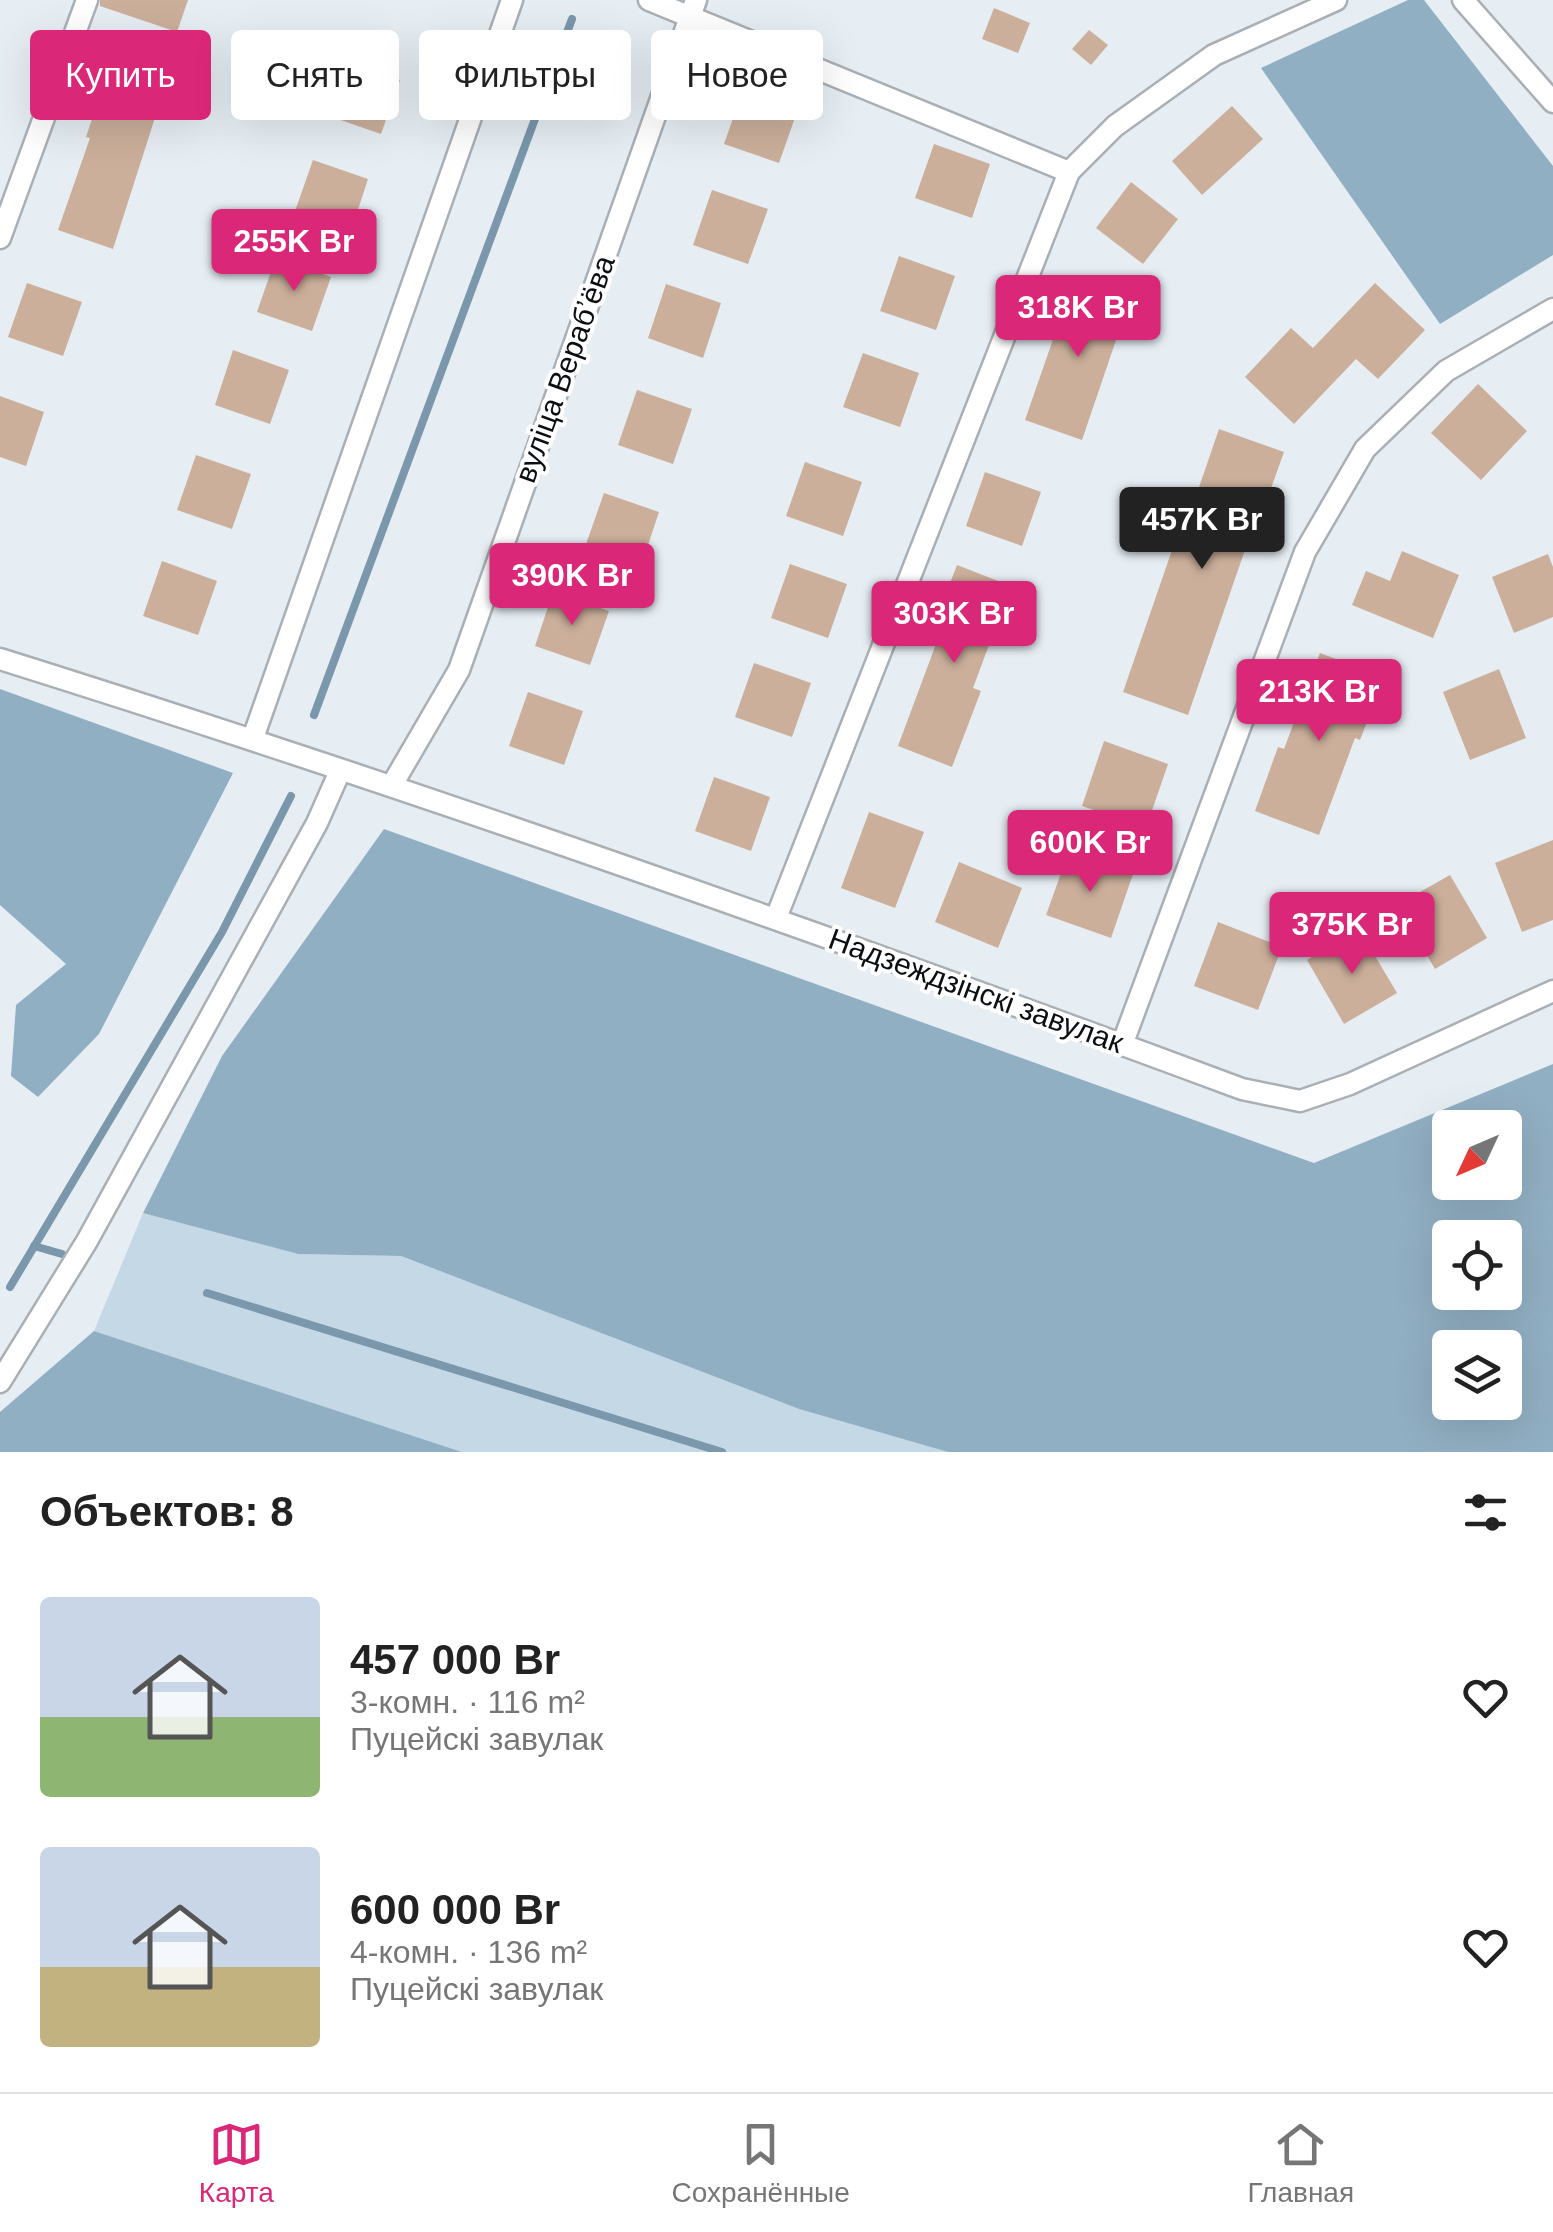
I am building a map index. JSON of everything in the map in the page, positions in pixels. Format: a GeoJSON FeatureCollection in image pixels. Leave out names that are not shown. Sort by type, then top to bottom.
{"type":"FeatureCollection","features":[{"type":"Feature","properties":{"kind":"street"},"geometry":{"type":"LineString","coordinates":[[0,238],[87,0]]}},
{"type":"Feature","properties":{"kind":"street"},"geometry":{"type":"LineString","coordinates":[[253,738],[512,0]]}},
{"type":"Feature","properties":{"kind":"street"},"geometry":{"type":"LineString","coordinates":[[649,0],[694,8],[1068,172]]}},
{"type":"Feature","properties":{"kind":"street"},"geometry":{"type":"LineString","coordinates":[[776,918],[1068,172],[1115,126],[1214,55],[1336,0]]}},
{"type":"Feature","properties":{"kind":"street"},"geometry":{"type":"LineString","coordinates":[[1462,0],[1553,102]]}},
{"type":"Feature","properties":{"kind":"street","name":"вуліца Верабʼёва"},"geometry":{"type":"LineString","coordinates":[[392,785],[458,670],[694,8]]}},
{"type":"Feature","properties":{"kind":"street"},"geometry":{"type":"LineString","coordinates":[[1122,1044],[1304,552],[1365,449],[1446,370],[1553,309]]}},
{"type":"Feature","properties":{"kind":"street","name":"Надзеждзінскі завулак"},"geometry":{"type":"LineString","coordinates":[[0,659],[392,785],[776,918],[1242,1089],[1300,1100],[1350,1084],[1553,990]]}},
{"type":"Feature","properties":{"kind":"street"},"geometry":{"type":"LineString","coordinates":[[0,1382],[87,1241],[316,823],[340,770]]}},
{"type":"Feature","properties":{"kind":"shaded area"},"geometry":{"type":"Polygon","coordinates":[[[1408,0],[1424,0],[1553,166],[1553,255],[1440,324],[1261,68],[1408,0]]]}},
{"type":"Feature","properties":{"kind":"shaded area"},"geometry":{"type":"Polygon","coordinates":[[[0,689],[233,773],[99,1034],[38,1097],[11,1076],[16,1005],[66,964],[0,905],[0,689]]]}},
{"type":"Feature","properties":{"kind":"shaded area"},"geometry":{"type":"Polygon","coordinates":[[[384,829],[1314,1163],[1432,1114],[1432,1200],[1522,1200],[1522,1110],[1442,1110],[1553,1064],[1553,1452],[948,1452],[799,1409],[401,1256],[298,1254],[143,1213],[222,1056],[384,829]]]}},
{"type":"Feature","properties":{"kind":"shaded area"},"geometry":{"type":"Polygon","coordinates":[[[143,1213],[298,1254],[401,1256],[799,1409],[948,1452],[462,1452],[94,1331],[143,1213]]]}},
{"type":"Feature","properties":{"kind":"shaded area"},"geometry":{"type":"Polygon","coordinates":[[[94,1331],[462,1452],[0,1452],[0,1412],[94,1331]]]}},
{"type":"Feature","properties":{"kind":"building"},"geometry":{"type":"Polygon","coordinates":[[[100,0],[188,0],[178,30],[100,6],[100,0]]]}},
{"type":"Feature","properties":{"kind":"building"},"geometry":{"type":"Polygon","coordinates":[[[994,8],[1030,23],[1018,53],[982,39],[994,8]]]}},
{"type":"Feature","properties":{"kind":"building"},"geometry":{"type":"Polygon","coordinates":[[[1089,30],[1108,45],[1091,65],[1072,49],[1089,30]]]}},
{"type":"Feature","properties":{"kind":"building"},"geometry":{"type":"Polygon","coordinates":[[[1232,106],[1263,139],[1202,195],[1172,161],[1232,106]]]}},
{"type":"Feature","properties":{"kind":"building"},"geometry":{"type":"Polygon","coordinates":[[[92,120],[154,120],[113,249],[58,230],[90,138],[86,137],[92,120]]]}},
{"type":"Feature","properties":{"kind":"building"},"geometry":{"type":"Polygon","coordinates":[[[340,120],[386,120],[381,134],[340,120]]]}},
{"type":"Feature","properties":{"kind":"building"},"geometry":{"type":"Polygon","coordinates":[[[732,120],[794,120],[779,163],[724,144],[732,120]]]}},
{"type":"Feature","properties":{"kind":"building"},"geometry":{"type":"Polygon","coordinates":[[[934,144],[990,164],[972,218],[915,198],[934,144]]]}},
{"type":"Feature","properties":{"kind":"building"},"geometry":{"type":"Polygon","coordinates":[[[313,160],[368,179],[350,234],[294,214],[313,160]]]}},
{"type":"Feature","properties":{"kind":"building"},"geometry":{"type":"Polygon","coordinates":[[[1131,182],[1178,219],[1143,264],[1096,228],[1131,182]]]}},
{"type":"Feature","properties":{"kind":"building"},"geometry":{"type":"Polygon","coordinates":[[[712,190],[768,209],[748,264],[693,245],[712,190]]]}},
{"type":"Feature","properties":{"kind":"building"},"geometry":{"type":"Polygon","coordinates":[[[899,256],[955,276],[936,330],[880,311],[899,256]]]}},
{"type":"Feature","properties":{"kind":"building"},"geometry":{"type":"Polygon","coordinates":[[[276,257],[331,277],[312,331],[257,312],[276,257]]]}},
{"type":"Feature","properties":{"kind":"building"},"geometry":{"type":"Polygon","coordinates":[[[1074,279],[1130,299],[1082,440],[1025,420],[1074,279]]]}},
{"type":"Feature","properties":{"kind":"building"},"geometry":{"type":"Polygon","coordinates":[[[27,283],[82,302],[63,356],[8,337],[27,283]]]}},
{"type":"Feature","properties":{"kind":"building"},"geometry":{"type":"Polygon","coordinates":[[[1375,283],[1425,330],[1378,379],[1356,359],[1294,424],[1245,377],[1291,328],[1313,348],[1375,283]]]}},
{"type":"Feature","properties":{"kind":"building"},"geometry":{"type":"Polygon","coordinates":[[[666,284],[721,303],[703,358],[648,338],[666,284]]]}},
{"type":"Feature","properties":{"kind":"building"},"geometry":{"type":"Polygon","coordinates":[[[233,350],[289,370],[270,424],[215,405],[233,350]]]}},
{"type":"Feature","properties":{"kind":"building"},"geometry":{"type":"Polygon","coordinates":[[[863,353],[919,373],[900,427],[843,407],[863,353]]]}},
{"type":"Feature","properties":{"kind":"building"},"geometry":{"type":"Polygon","coordinates":[[[1478,384],[1527,431],[1481,480],[1431,433],[1478,384]]]}},
{"type":"Feature","properties":{"kind":"building"},"geometry":{"type":"Polygon","coordinates":[[[637,390],[692,409],[673,464],[618,445],[637,390]]]}},
{"type":"Feature","properties":{"kind":"building"},"geometry":{"type":"Polygon","coordinates":[[[0,396],[44,412],[26,466],[0,457],[0,396]]]}},
{"type":"Feature","properties":{"kind":"building"},"geometry":{"type":"Polygon","coordinates":[[[1219,429],[1284,452],[1261,516],[1257,515],[1188,715],[1123,692],[1180,527],[1185,528],[1219,429]]]}},
{"type":"Feature","properties":{"kind":"building"},"geometry":{"type":"Polygon","coordinates":[[[196,455],[251,474],[232,529],[177,510],[196,455]]]}},
{"type":"Feature","properties":{"kind":"building"},"geometry":{"type":"Polygon","coordinates":[[[805,462],[862,482],[843,536],[786,516],[805,462]]]}},
{"type":"Feature","properties":{"kind":"building"},"geometry":{"type":"Polygon","coordinates":[[[985,472],[1041,492],[1022,546],[966,526],[985,472]]]}},
{"type":"Feature","properties":{"kind":"building"},"geometry":{"type":"Polygon","coordinates":[[[604,493],[659,512],[641,566],[585,547],[604,493]]]}},
{"type":"Feature","properties":{"kind":"building"},"geometry":{"type":"Polygon","coordinates":[[[1402,551],[1459,575],[1433,638],[1352,605],[1366,571],[1390,581],[1402,551]]]}},
{"type":"Feature","properties":{"kind":"building"},"geometry":{"type":"Polygon","coordinates":[[[1548,554],[1553,567],[1553,617],[1514,633],[1492,577],[1548,554]]]}},
{"type":"Feature","properties":{"kind":"building"},"geometry":{"type":"Polygon","coordinates":[[[162,561],[217,581],[198,635],[143,616],[162,561]]]}},
{"type":"Feature","properties":{"kind":"building"},"geometry":{"type":"Polygon","coordinates":[[[790,564],[847,584],[828,638],[771,618],[790,564]]]}},
{"type":"Feature","properties":{"kind":"building"},"geometry":{"type":"Polygon","coordinates":[[[957,565],[1011,586],[973,688],[981,691],[952,767],[898,746],[936,644],[928,641],[957,565]]]}},
{"type":"Feature","properties":{"kind":"building"},"geometry":{"type":"Polygon","coordinates":[[[553,592],[609,611],[590,665],[535,646],[553,592]]]}},
{"type":"Feature","properties":{"kind":"building"},"geometry":{"type":"Polygon","coordinates":[[[1320,653],[1384,677],[1360,740],[1355,738],[1319,835],[1255,811],[1278,747],[1284,749],[1320,653]]]}},
{"type":"Feature","properties":{"kind":"building"},"geometry":{"type":"Polygon","coordinates":[[[754,663],[811,683],[792,737],[735,717],[754,663]]]}},
{"type":"Feature","properties":{"kind":"building"},"geometry":{"type":"Polygon","coordinates":[[[1499,669],[1526,738],[1470,760],[1443,692],[1499,669]]]}},
{"type":"Feature","properties":{"kind":"building"},"geometry":{"type":"Polygon","coordinates":[[[528,692],[583,711],[564,765],[509,746],[528,692]]]}},
{"type":"Feature","properties":{"kind":"building"},"geometry":{"type":"Polygon","coordinates":[[[1104,741],[1168,764],[1146,828],[1082,806],[1104,741]]]}},
{"type":"Feature","properties":{"kind":"building"},"geometry":{"type":"Polygon","coordinates":[[[714,777],[770,797],[751,851],[695,831],[714,777]]]}},
{"type":"Feature","properties":{"kind":"building"},"geometry":{"type":"Polygon","coordinates":[[[869,812],[924,832],[895,908],[841,888],[869,812]]]}},
{"type":"Feature","properties":{"kind":"building"},"geometry":{"type":"Polygon","coordinates":[[[1553,840],[1553,920],[1522,932],[1495,863],[1553,840]]]}},
{"type":"Feature","properties":{"kind":"building"},"geometry":{"type":"Polygon","coordinates":[[[1069,851],[1133,874],[1111,938],[1046,915],[1069,851]]]}},
{"type":"Feature","properties":{"kind":"building"},"geometry":{"type":"Polygon","coordinates":[[[959,862],[1022,888],[998,948],[935,922],[959,862]]]}},
{"type":"Feature","properties":{"kind":"building"},"geometry":{"type":"Polygon","coordinates":[[[1450,875],[1487,938],[1435,969],[1397,905],[1450,875]]]}},
{"type":"Feature","properties":{"kind":"building"},"geometry":{"type":"Polygon","coordinates":[[[1218,922],[1282,947],[1258,1010],[1194,986],[1218,922]]]}},
{"type":"Feature","properties":{"kind":"building"},"geometry":{"type":"Polygon","coordinates":[[[1359,929],[1397,993],[1344,1024],[1307,960],[1359,929]]]}},
{"type":"Feature","properties":{"kind":"waterway"},"geometry":{"type":"LineString","coordinates":[[314,715],[572,19]]}},
{"type":"Feature","properties":{"kind":"waterway"},"geometry":{"type":"LineString","coordinates":[[10,1287],[222,932],[291,796]]}},
{"type":"Feature","properties":{"kind":"waterway"},"geometry":{"type":"LineString","coordinates":[[34,1246],[62,1254]]}},
{"type":"Feature","properties":{"kind":"waterway"},"geometry":{"type":"LineString","coordinates":[[207,1293],[722,1452]]}}]}
